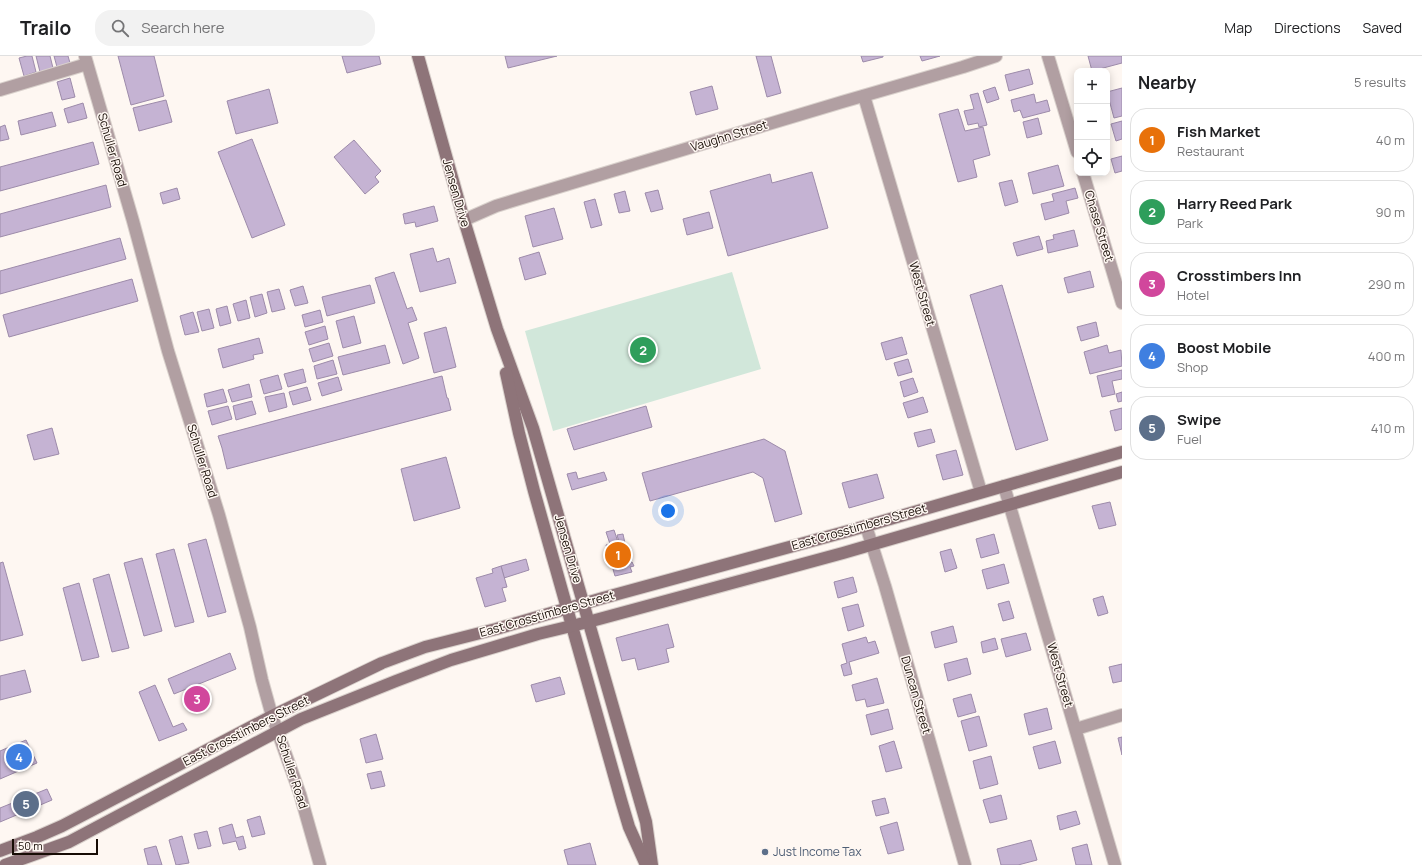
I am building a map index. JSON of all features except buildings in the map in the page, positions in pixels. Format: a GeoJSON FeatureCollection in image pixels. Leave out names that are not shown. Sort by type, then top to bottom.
{"type":"FeatureCollection","features":[{"type":"Feature","properties":{"kind":"main road","name":"Jensen Drive"},"geometry":{"type":"LineString","coordinates":[[418,56],[464,220],[497,329],[533,428],[584,604],[646,822],[652,865]]}},
{"type":"Feature","properties":{"kind":"main road","name":"Jensen Drive"},"geometry":{"type":"LineString","coordinates":[[497,329],[526,461],[629,827],[646,865]]}},
{"type":"Feature","properties":{"kind":"main road","name":"East Crosstimbers Street"},"geometry":{"type":"LineString","coordinates":[[0,851],[62,826],[272,716],[387,661],[425,647],[496,629],[866,526],[1122,452]]}},
{"type":"Feature","properties":{"kind":"main road","name":"East Crosstimbers Street"},"geometry":{"type":"LineString","coordinates":[[6,865],[69,842],[301,720],[392,682],[451,660],[538,634],[588,622],[872,544],[1122,472]]}},
{"type":"Feature","properties":{"kind":"main road"},"geometry":{"type":"LineString","coordinates":[[769,553],[774,571]]}},
{"type":"Feature","properties":{"kind":"main road"},"geometry":{"type":"LineString","coordinates":[[387,661],[392,682]]}},
{"type":"Feature","properties":{"kind":"main road"},"geometry":{"type":"LineString","coordinates":[[122,794],[132,809]]}},
{"type":"Feature","properties":{"kind":"main road"},"geometry":{"type":"LineString","coordinates":[[621,800],[638,795]]}},
{"type":"Feature","properties":{"kind":"street"},"geometry":{"type":"LineString","coordinates":[[1048,56],[1074,142]]}},
{"type":"Feature","properties":{"kind":"street","name":"Vaughn Street"},"geometry":{"type":"LineString","coordinates":[[464,220],[496,206],[963,67],[991,57]]}},
{"type":"Feature","properties":{"kind":"street"},"geometry":{"type":"LineString","coordinates":[[0,90],[86,60]]}},
{"type":"Feature","properties":{"kind":"street","name":"Schuller Road"},"geometry":{"type":"LineString","coordinates":[[86,60],[129,208],[168,351],[219,515],[250,627],[272,716],[300,794],[320,865]]}},
{"type":"Feature","properties":{"kind":"street","name":"West Street"},"geometry":{"type":"LineString","coordinates":[[864,96],[980,492]]}},
{"type":"Feature","properties":{"kind":"street","name":"Chase Street"},"geometry":{"type":"LineString","coordinates":[[1084,176],[1122,303]]}},
{"type":"Feature","properties":{"kind":"street","name":"West Street"},"geometry":{"type":"LineString","coordinates":[[1004,486],[1115,865]]}},
{"type":"Feature","properties":{"kind":"street","name":"Duncan Street"},"geometry":{"type":"LineString","coordinates":[[866,526],[966,865]]}},
{"type":"Feature","properties":{"kind":"street"},"geometry":{"type":"LineString","coordinates":[[1076,729],[1122,715]]}},
{"type":"Feature","properties":{"kind":"green space"},"geometry":{"type":"Polygon","coordinates":[[[732,272],[761,369],[553,431],[525,331],[732,272]]]}},
{"type":"Feature","properties":{"kind":"place","name":"Harry Reed Park"},"geometry":{"type":"Point","coordinates":[643,350]}},
{"type":"Feature","properties":{"kind":"place","name":"Fish Market"},"geometry":{"type":"Point","coordinates":[618,555]}},
{"type":"Feature","properties":{"kind":"place","name":"Crosstimbers Inn"},"geometry":{"type":"Point","coordinates":[197,699]}},
{"type":"Feature","properties":{"kind":"place","name":"Boost Mobile"},"geometry":{"type":"Point","coordinates":[19,757]}},
{"type":"Feature","properties":{"kind":"place","name":"Swipe"},"geometry":{"type":"Point","coordinates":[26,804]}},
{"type":"Feature","properties":{"kind":"place","name":"Just Income Tax"},"geometry":{"type":"Point","coordinates":[765,852]}}]}
